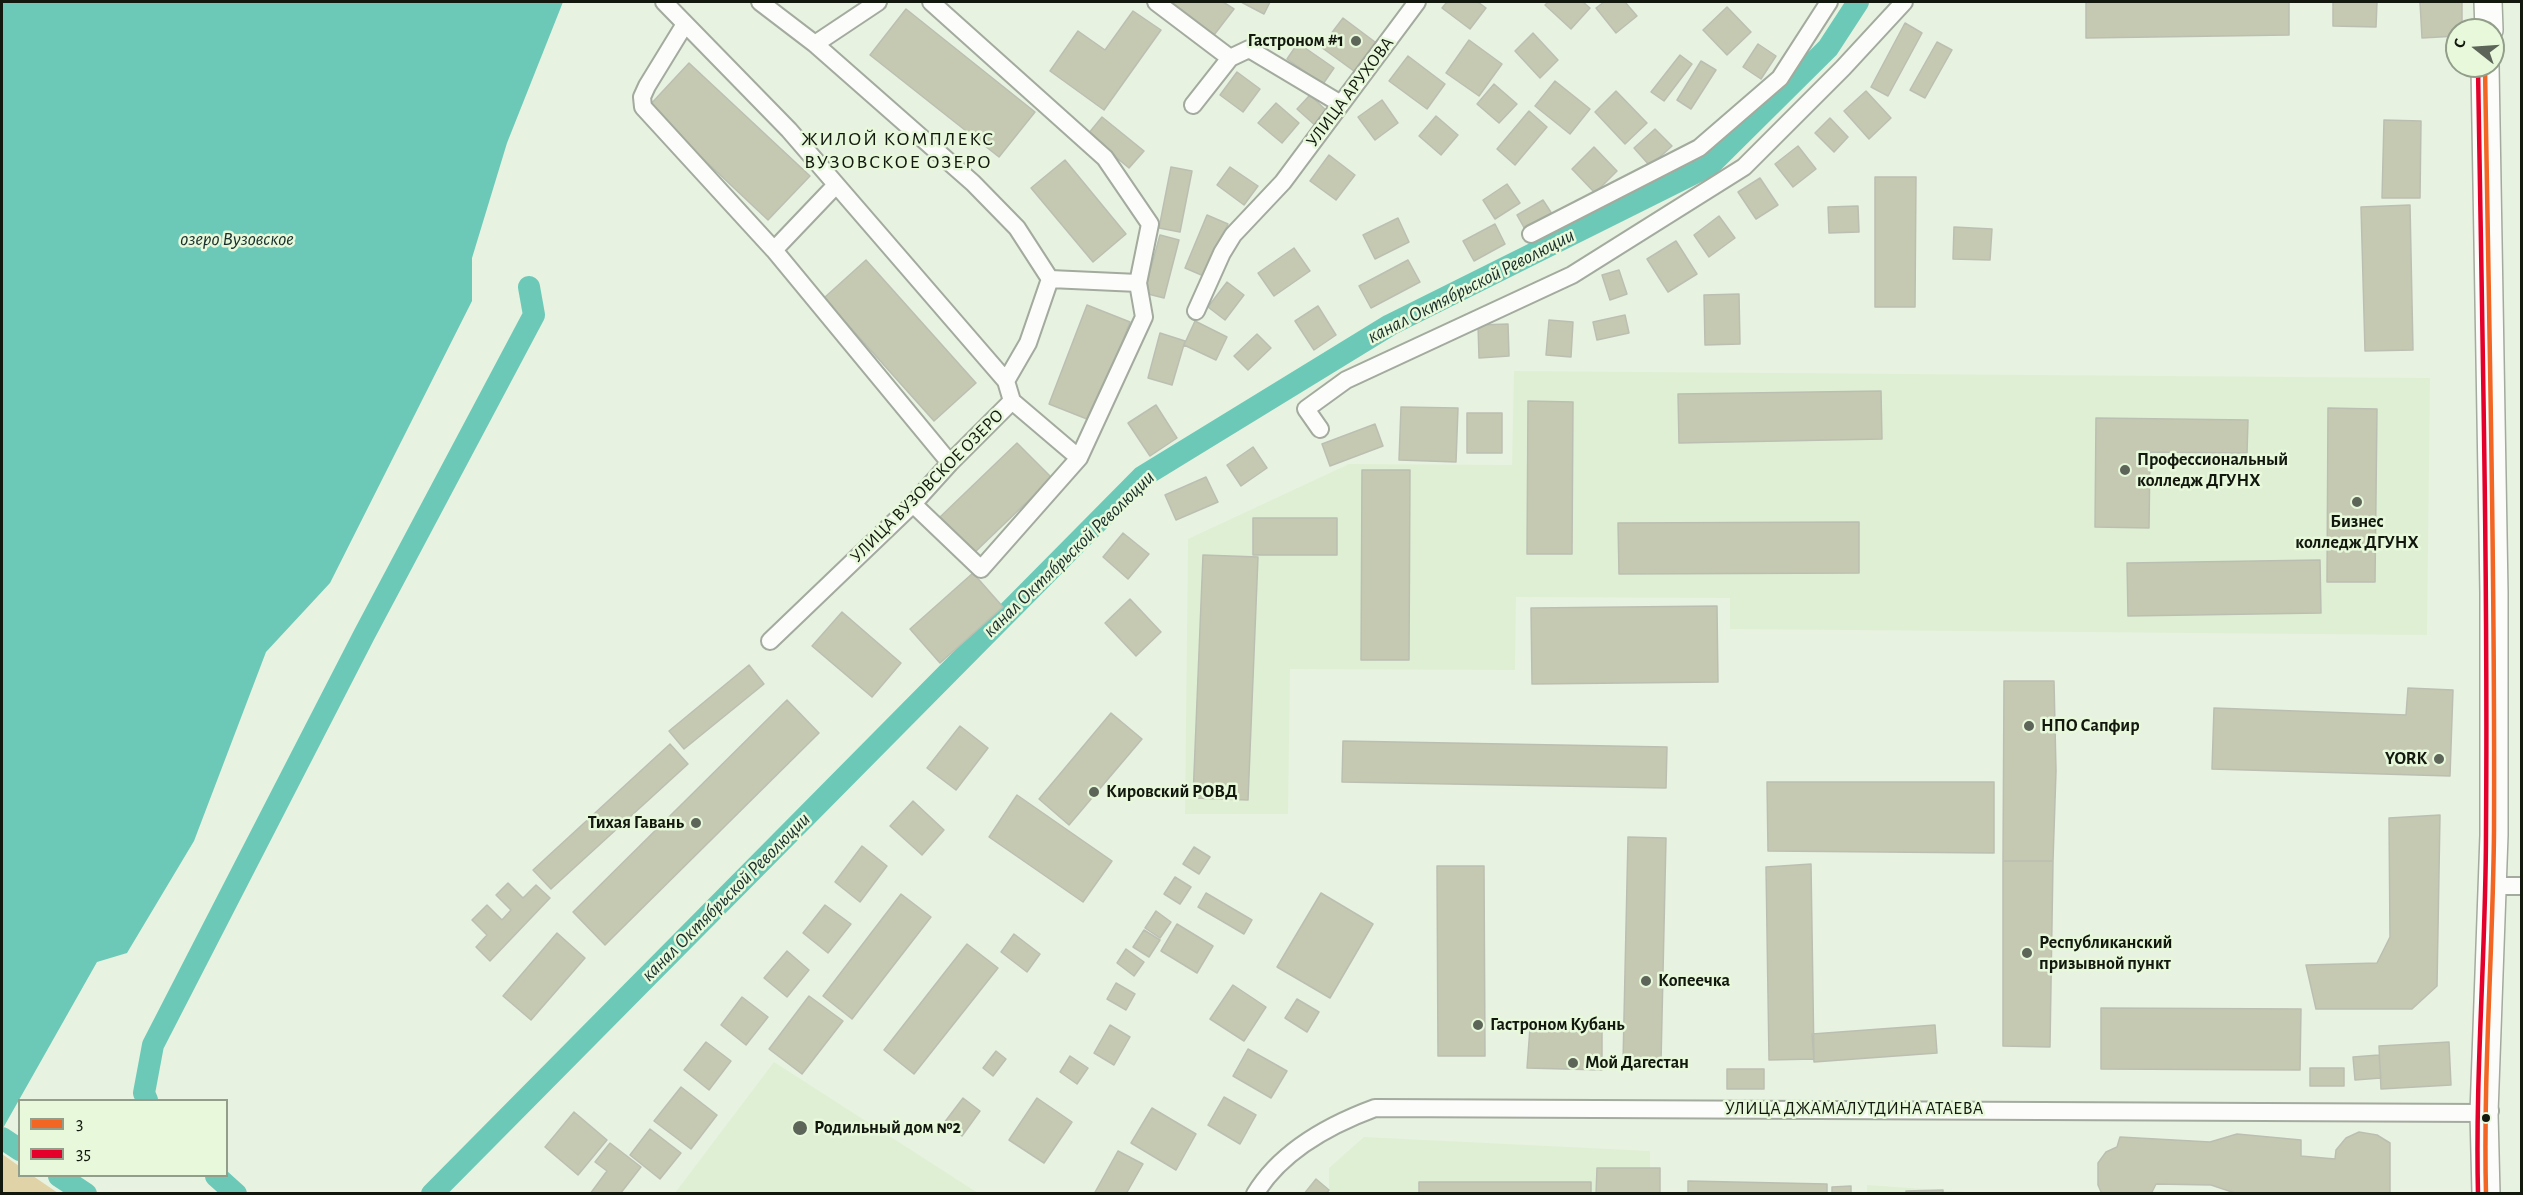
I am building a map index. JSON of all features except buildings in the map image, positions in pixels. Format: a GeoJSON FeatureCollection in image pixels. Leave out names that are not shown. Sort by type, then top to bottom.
{"type":"FeatureCollection","features":[{"type":"Feature","properties":{"kind":"main road"},"geometry":{"type":"LineString","coordinates":[[2483,2],[2484,18]]}},
{"type":"Feature","properties":{"kind":"main road"},"geometry":{"type":"LineString","coordinates":[[2488,2],[2489,18]]}},
{"type":"Feature","properties":{"kind":"main road"},"geometry":{"type":"LineString","coordinates":[[2485,78],[2494,593],[2494,835],[2503,886]]}},
{"type":"Feature","properties":{"kind":"main road"},"geometry":{"type":"LineString","coordinates":[[2486,1194],[2487,1112],[2503,886],[2498,433],[2490,78]]}},
{"type":"Feature","properties":{"kind":"main road"},"geometry":{"type":"LineString","coordinates":[[2487,1112],[2491,1194]]}},
{"type":"Feature","properties":{"kind":"street","name":"УЛИЦА ВУЗОВСКОЕ ОЗЕРО"},"geometry":{"type":"LineString","coordinates":[[664,2],[789,130],[1006,381],[1012,401],[913,504],[770,641]]}},
{"type":"Feature","properties":{"kind":"street"},"geometry":{"type":"LineString","coordinates":[[760,2],[815,44],[979,190],[1017,228],[1050,279]]}},
{"type":"Feature","properties":{"kind":"street"},"geometry":{"type":"LineString","coordinates":[[815,44],[878,2]]}},
{"type":"Feature","properties":{"kind":"street"},"geometry":{"type":"LineString","coordinates":[[913,504],[981,568],[1079,458],[1144,317],[1138,283],[1150,224],[1106,158],[931,2]]}},
{"type":"Feature","properties":{"kind":"street"},"geometry":{"type":"LineString","coordinates":[[1156,2],[1230,58]]}},
{"type":"Feature","properties":{"kind":"street","name":"УЛИЦА АРУХОВА"},"geometry":{"type":"LineString","coordinates":[[1196,311],[1222,253],[1233,235],[1283,182],[1417,2]]}},
{"type":"Feature","properties":{"kind":"street"},"geometry":{"type":"LineString","coordinates":[[1531,234],[1699,148],[1779,78],[1829,2]]}},
{"type":"Feature","properties":{"kind":"street"},"geometry":{"type":"LineString","coordinates":[[1320,429],[1306,409],[1346,380],[1572,275],[1744,167],[1843,68],[1904,2]]}},
{"type":"Feature","properties":{"kind":"street"},"geometry":{"type":"LineString","coordinates":[[685,24],[647,86],[642,97],[643,107],[774,250],[950,463]]}},
{"type":"Feature","properties":{"kind":"street"},"geometry":{"type":"LineString","coordinates":[[1193,105],[1230,58],[1249,49],[1341,104]]}},
{"type":"Feature","properties":{"kind":"street"},"geometry":{"type":"LineString","coordinates":[[774,250],[836,185]]}},
{"type":"Feature","properties":{"kind":"street"},"geometry":{"type":"LineString","coordinates":[[1050,279],[1138,283]]}},
{"type":"Feature","properties":{"kind":"street"},"geometry":{"type":"LineString","coordinates":[[1006,381],[1028,343],[1050,279]]}},
{"type":"Feature","properties":{"kind":"street"},"geometry":{"type":"LineString","coordinates":[[1012,401],[1079,458]]}},
{"type":"Feature","properties":{"kind":"street","name":"УЛИЦА ДЖАМАЛУТДИНА АТАЕВА"},"geometry":{"type":"LineString","coordinates":[[1255,1194],[1283,1161],[1310,1139],[1342,1120],[1375,1108],[2487,1112]]}},
{"type":"Feature","properties":{"kind":"shaded area"},"geometry":{"type":"Polygon","coordinates":[[[1514,371],[2430,378],[2427,635],[1730,629],[1730,598],[1516,597],[1515,670],[1290,669],[1288,814],[1185,814],[1188,539],[1349,464],[1512,465],[1514,371]]]}},
{"type":"Feature","properties":{"kind":"shaded area","name":"Родильный дом №2"},"geometry":{"type":"Polygon","coordinates":[[[774,1062],[978,1193],[675,1193],[774,1062]]]}},
{"type":"Feature","properties":{"kind":"shaded area"},"geometry":{"type":"Polygon","coordinates":[[[1364,1137],[1650,1151],[1650,1193],[1329,1194],[1329,1168],[1364,1137]]]}},
{"type":"Feature","properties":{"kind":"shaded area"},"geometry":{"type":"Polygon","coordinates":[[[2,1154],[18,1165],[18,1177],[34,1177],[58,1193],[2,1193],[2,1154]]]}},
{"type":"Feature","properties":{"kind":"shaded area"},"geometry":{"type":"Polygon","coordinates":[[[1867,1185],[1982,1193],[1867,1193],[1867,1185]]]}},
{"type":"Feature","properties":{"kind":"water","name":"озеро Вузовское"},"geometry":{"type":"Polygon","coordinates":[[[2,2],[563,2],[507,143],[472,258],[472,301],[330,583],[266,652],[194,841],[127,953],[97,962],[2,1130],[2,2]]]}},
{"type":"Feature","properties":{"kind":"waterway","name":"канал Октябрьской Революции"},"geometry":{"type":"LineString","coordinates":[[432,1194],[1142,477],[1390,325],[1709,166],[1828,48],[1858,2]]}},
{"type":"Feature","properties":{"kind":"waterway"},"geometry":{"type":"LineString","coordinates":[[147,1099],[144,1093],[153,1045],[364,635],[534,315],[529,287]]}},
{"type":"Feature","properties":{"kind":"waterway"},"geometry":{"type":"LineString","coordinates":[[2,1138],[18,1149]]}},
{"type":"Feature","properties":{"kind":"waterway"},"geometry":{"type":"LineString","coordinates":[[60,1177],[86,1194]]}},
{"type":"Feature","properties":{"kind":"waterway"},"geometry":{"type":"LineString","coordinates":[[217,1177],[236,1194]]}},
{"type":"Feature","properties":{"kind":"transit line","name":"35"},"geometry":{"type":"LineString","coordinates":[[2478,78],[2486,640],[2486,876],[2478,1103],[2478,1194]]}},
{"type":"Feature","properties":{"kind":"transit line","name":"3"},"geometry":{"type":"LineString","coordinates":[[2485,78],[2494,735],[2494,831],[2485,1148],[2486,1194]]}},
{"type":"Feature","properties":{"kind":"place","name":"Гастроном #1"},"geometry":{"type":"Point","coordinates":[1356,41]}},
{"type":"Feature","properties":{"kind":"place","name":"Профессиональный колледж ДГУНХ"},"geometry":{"type":"Point","coordinates":[2125,470]}},
{"type":"Feature","properties":{"kind":"place","name":"Бизнес колледж ДГУНХ"},"geometry":{"type":"Point","coordinates":[2357,502]}},
{"type":"Feature","properties":{"kind":"place","name":"НПО Сапфир"},"geometry":{"type":"Point","coordinates":[2029,726]}},
{"type":"Feature","properties":{"kind":"place","name":"YORK"},"geometry":{"type":"Point","coordinates":[2439,759]}},
{"type":"Feature","properties":{"kind":"place","name":"Кировский РОВД"},"geometry":{"type":"Point","coordinates":[1094,792]}},
{"type":"Feature","properties":{"kind":"place","name":"Тихая Гавань"},"geometry":{"type":"Point","coordinates":[696,823]}},
{"type":"Feature","properties":{"kind":"place","name":"Республиканский призывной пункт"},"geometry":{"type":"Point","coordinates":[2027,953]}},
{"type":"Feature","properties":{"kind":"place","name":"Копеечка"},"geometry":{"type":"Point","coordinates":[1646,981]}},
{"type":"Feature","properties":{"kind":"place","name":"Гастроном Кубань"},"geometry":{"type":"Point","coordinates":[1478,1025]}},
{"type":"Feature","properties":{"kind":"place","name":"Мой Дагестан"},"geometry":{"type":"Point","coordinates":[1573,1063]}},
{"type":"Feature","properties":{"kind":"place","name":"Родильный дом №2"},"geometry":{"type":"Point","coordinates":[800,1128]}},
{"type":"Feature","properties":{"kind":"district","name":"ЖИЛОЙ КОМПЛЕКС ВУЗОВСКОЕ ОЗЕРО"},"geometry":{"type":"Point","coordinates":[898,150]}}]}
